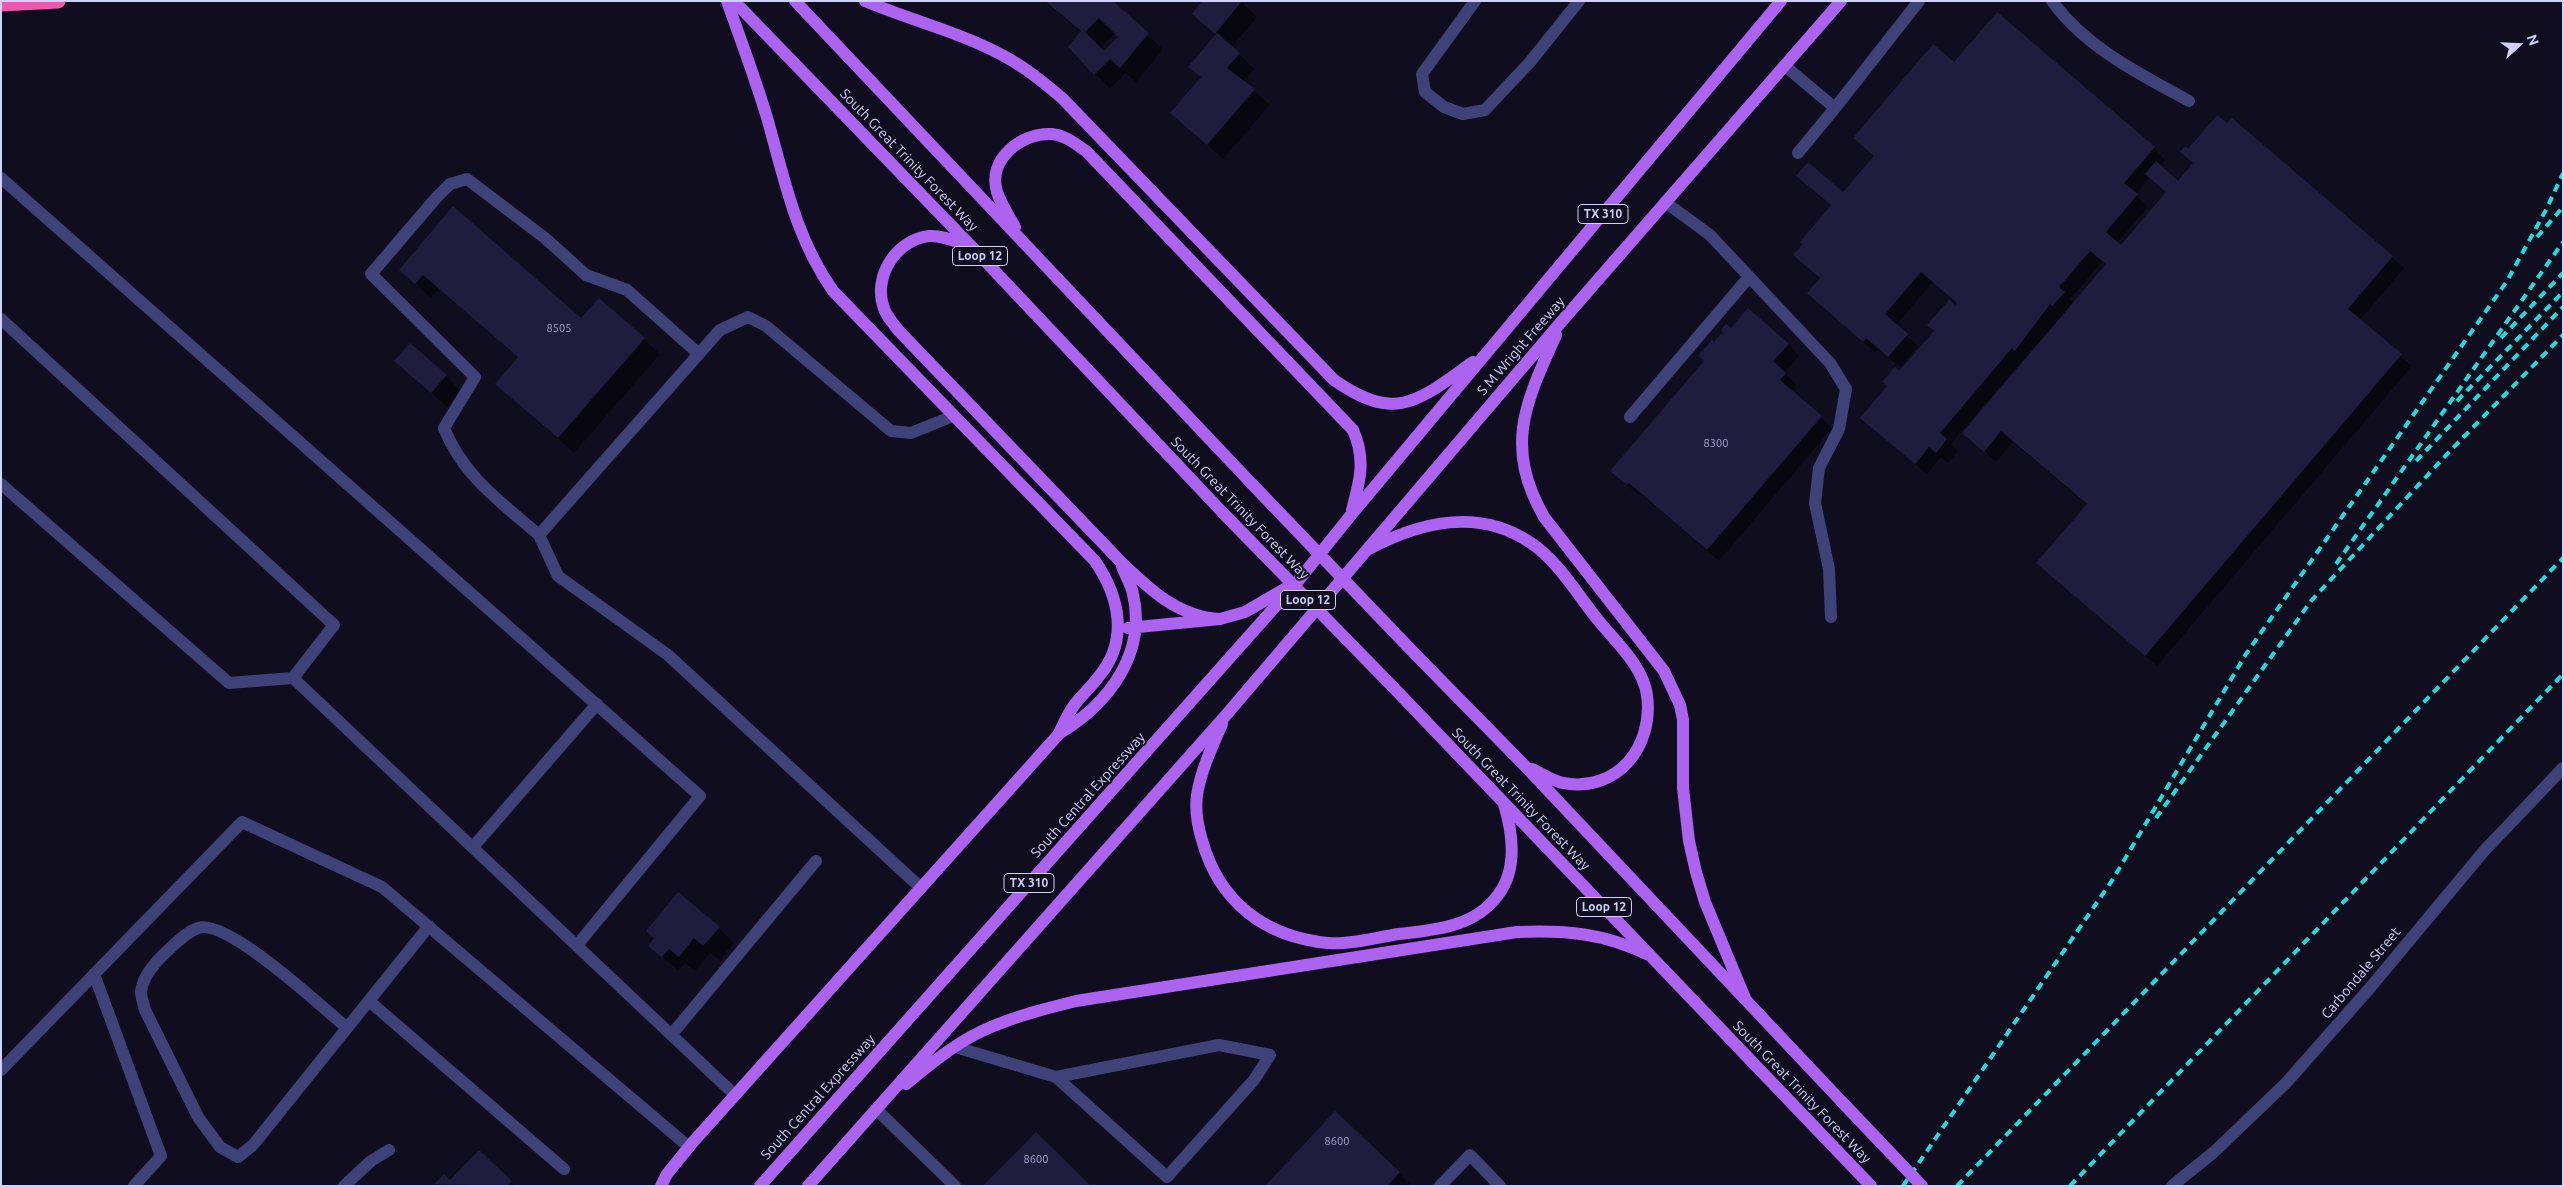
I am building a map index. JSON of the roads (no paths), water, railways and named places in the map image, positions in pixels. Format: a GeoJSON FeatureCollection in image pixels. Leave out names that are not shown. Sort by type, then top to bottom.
{"type":"FeatureCollection","features":[{"type":"Feature","properties":{"kind":"highway"},"geometry":{"type":"LineString","coordinates":[[1,4],[58,1]]}},
{"type":"Feature","properties":{"kind":"main road"},"geometry":{"type":"LineString","coordinates":[[661,1186],[667,1174],[689,1147],[1058,735],[1074,706],[1102,674],[1114,652],[1119,629],[1114,596],[1106,577],[1095,561],[833,291],[817,268],[794,218],[767,119],[727,1]]}},
{"type":"Feature","properties":{"kind":"main road","name":"South Great Trinity Forest Way"},"geometry":{"type":"LineString","coordinates":[[734,1],[972,247],[1224,514],[1504,802],[1871,1186]]}},
{"type":"Feature","properties":{"kind":"main road","name":"South Great Trinity Forest Way"},"geometry":{"type":"LineString","coordinates":[[795,1],[1252,484],[1746,998],[1922,1186]]}},
{"type":"Feature","properties":{"kind":"main road"},"geometry":{"type":"LineString","coordinates":[[865,1],[973,41],[1036,76],[1069,105],[1334,380],[1354,394],[1376,402],[1402,403],[1421,398],[1487,352]]}},
{"type":"Feature","properties":{"kind":"main road","name":"S M Wright Freeway"},"geometry":{"type":"LineString","coordinates":[[1298,581],[1487,352],[1782,1]]}},
{"type":"Feature","properties":{"kind":"main road","name":"S M Wright Freeway"},"geometry":{"type":"LineString","coordinates":[[1227,714],[1363,552],[1841,1]]}},
{"type":"Feature","properties":{"kind":"main road"},"geometry":{"type":"LineString","coordinates":[[1022,240],[997,192],[996,177],[1007,151],[1020,140],[1054,134],[1071,141],[1087,152],[1353,430],[1360,444],[1362,476],[1351,515]]}},
{"type":"Feature","properties":{"kind":"main road"},"geometry":{"type":"LineString","coordinates":[[972,247],[946,238],[930,236],[914,240],[899,250],[890,260],[883,275],[884,311],[898,330],[1120,562],[1150,590],[1182,611],[1205,618],[1220,619]]}},
{"type":"Feature","properties":{"kind":"main road"},"geometry":{"type":"LineString","coordinates":[[1562,321],[1534,383],[1524,412],[1521,446],[1524,475],[1531,495],[1544,517],[1664,671],[1672,687],[1683,720],[1683,788],[1689,841],[1705,902],[1746,998]]}},
{"type":"Feature","properties":{"kind":"main road"},"geometry":{"type":"LineString","coordinates":[[1363,552],[1398,534],[1444,522],[1489,525],[1509,532],[1530,542],[1548,558],[1633,663],[1647,693],[1648,713],[1642,742],[1628,763],[1597,782],[1583,784],[1561,783],[1525,766]]}},
{"type":"Feature","properties":{"kind":"main road"},"geometry":{"type":"LineString","coordinates":[[1058,735],[1084,719],[1113,686],[1126,667],[1134,628],[1133,593],[1120,562]]}},
{"type":"Feature","properties":{"kind":"main road"},"geometry":{"type":"LineString","coordinates":[[1119,629],[1220,619],[1245,612],[1298,581]]}},
{"type":"Feature","properties":{"kind":"main road","name":"South Central Expressway"},"geometry":{"type":"LineString","coordinates":[[760,1186],[1298,581]]}},
{"type":"Feature","properties":{"kind":"main road"},"geometry":{"type":"LineString","coordinates":[[1227,714],[1206,763],[1197,796],[1198,827],[1206,853],[1218,882],[1236,902],[1260,922],[1296,937],[1331,943],[1444,928],[1471,918],[1498,896],[1508,879],[1512,857],[1511,828],[1504,802]]}},
{"type":"Feature","properties":{"kind":"main road","name":"TX 310"},"geometry":{"type":"LineString","coordinates":[[808,1186],[1227,714]]}},
{"type":"Feature","properties":{"kind":"main road"},"geometry":{"type":"LineString","coordinates":[[878,1106],[955,1047],[990,1027],[1076,1001],[1517,932],[1552,930],[1591,934],[1622,942],[1649,955]]}},
{"type":"Feature","properties":{"kind":"street"},"geometry":{"type":"LineString","coordinates":[[1475,1],[1422,74],[1425,92],[1444,107],[1464,114],[1485,110],[1530,62],[1579,1]]}},
{"type":"Feature","properties":{"kind":"street"},"geometry":{"type":"LineString","coordinates":[[1798,153],[1836,108],[1919,1]]}},
{"type":"Feature","properties":{"kind":"street"},"geometry":{"type":"LineString","coordinates":[[2052,1],[2076,26],[2117,62],[2189,101]]}},
{"type":"Feature","properties":{"kind":"street"},"geometry":{"type":"LineString","coordinates":[[1784,66],[1836,108]]}},
{"type":"Feature","properties":{"kind":"street"},"geometry":{"type":"LineString","coordinates":[[1,178],[700,796],[578,944]]}},
{"type":"Feature","properties":{"kind":"street"},"geometry":{"type":"LineString","coordinates":[[699,354],[627,290],[586,275],[545,238],[467,179],[450,184],[371,274],[476,377],[444,428],[451,448],[472,477],[539,535],[558,576],[668,655],[921,888]]}},
{"type":"Feature","properties":{"kind":"street"},"geometry":{"type":"LineString","coordinates":[[1666,202],[1710,235],[1830,363],[1846,389],[1839,429],[1819,468],[1815,503],[1829,569],[1832,617]]}},
{"type":"Feature","properties":{"kind":"street"},"geometry":{"type":"LineString","coordinates":[[1630,417],[1749,277]]}},
{"type":"Feature","properties":{"kind":"street"},"geometry":{"type":"LineString","coordinates":[[539,535],[720,330],[748,317],[766,326],[891,431],[911,433],[953,416]]}},
{"type":"Feature","properties":{"kind":"street"},"geometry":{"type":"LineString","coordinates":[[1,318],[334,625],[292,678],[229,683],[1,484]]}},
{"type":"Feature","properties":{"kind":"street"},"geometry":{"type":"LineString","coordinates":[[292,678],[578,944],[735,1095]]}},
{"type":"Feature","properties":{"kind":"street"},"geometry":{"type":"LineString","coordinates":[[473,847],[596,704]]}},
{"type":"Feature","properties":{"kind":"street","name":"Carbondale Street"},"geometry":{"type":"LineString","coordinates":[[2172,1186],[2214,1152],[2286,1083],[2370,989],[2484,851],[2563,768]]}},
{"type":"Feature","properties":{"kind":"street"},"geometry":{"type":"LineString","coordinates":[[1,1070],[242,822],[382,887],[689,1147]]}},
{"type":"Feature","properties":{"kind":"street"},"geometry":{"type":"LineString","coordinates":[[672,1034],[816,861]]}},
{"type":"Feature","properties":{"kind":"street"},"geometry":{"type":"LineString","coordinates":[[347,1028],[257,954],[230,935],[212,927],[198,927],[161,957],[146,977],[141,992],[146,1010],[198,1117],[220,1147],[238,1156],[253,1145],[429,926]]}},
{"type":"Feature","properties":{"kind":"street"},"geometry":{"type":"LineString","coordinates":[[94,974],[161,1156],[134,1186]]}},
{"type":"Feature","properties":{"kind":"street"},"geometry":{"type":"LineString","coordinates":[[369,1001],[564,1169]]}},
{"type":"Feature","properties":{"kind":"street"},"geometry":{"type":"LineString","coordinates":[[955,1047],[1056,1077],[1167,1177],[1254,1080],[1270,1055],[1219,1045],[1056,1077]]}},
{"type":"Feature","properties":{"kind":"street"},"geometry":{"type":"LineString","coordinates":[[878,1106],[955,1186]]}},
{"type":"Feature","properties":{"kind":"street"},"geometry":{"type":"LineString","coordinates":[[344,1186],[371,1161],[388,1150]]}},
{"type":"Feature","properties":{"kind":"street"},"geometry":{"type":"LineString","coordinates":[[1440,1186],[1470,1155],[1500,1186]]}},
{"type":"Feature","properties":{"kind":"railway"},"geometry":{"type":"LineString","coordinates":[[1903,1186],[2113,879],[2246,654],[2507,281],[2547,208],[2563,173]]}},
{"type":"Feature","properties":{"kind":"railway"},"geometry":{"type":"LineString","coordinates":[[2537,237],[2563,207]]}},
{"type":"Feature","properties":{"kind":"railway"},"geometry":{"type":"LineString","coordinates":[[2336,564],[2563,242]]}},
{"type":"Feature","properties":{"kind":"railway"},"geometry":{"type":"LineString","coordinates":[[2501,338],[2563,273]]}},
{"type":"Feature","properties":{"kind":"railway"},"geometry":{"type":"LineString","coordinates":[[2457,401],[2563,292]]}},
{"type":"Feature","properties":{"kind":"railway"},"geometry":{"type":"LineString","coordinates":[[2416,461],[2563,307]]}},
{"type":"Feature","properties":{"kind":"railway"},"geometry":{"type":"LineString","coordinates":[[2156,818],[2311,601],[2449,452],[2563,335]]}},
{"type":"Feature","properties":{"kind":"railway"},"geometry":{"type":"LineString","coordinates":[[1957,1186],[2563,558]]}},
{"type":"Feature","properties":{"kind":"railway"},"geometry":{"type":"LineString","coordinates":[[2070,1186],[2563,674]]}}]}
